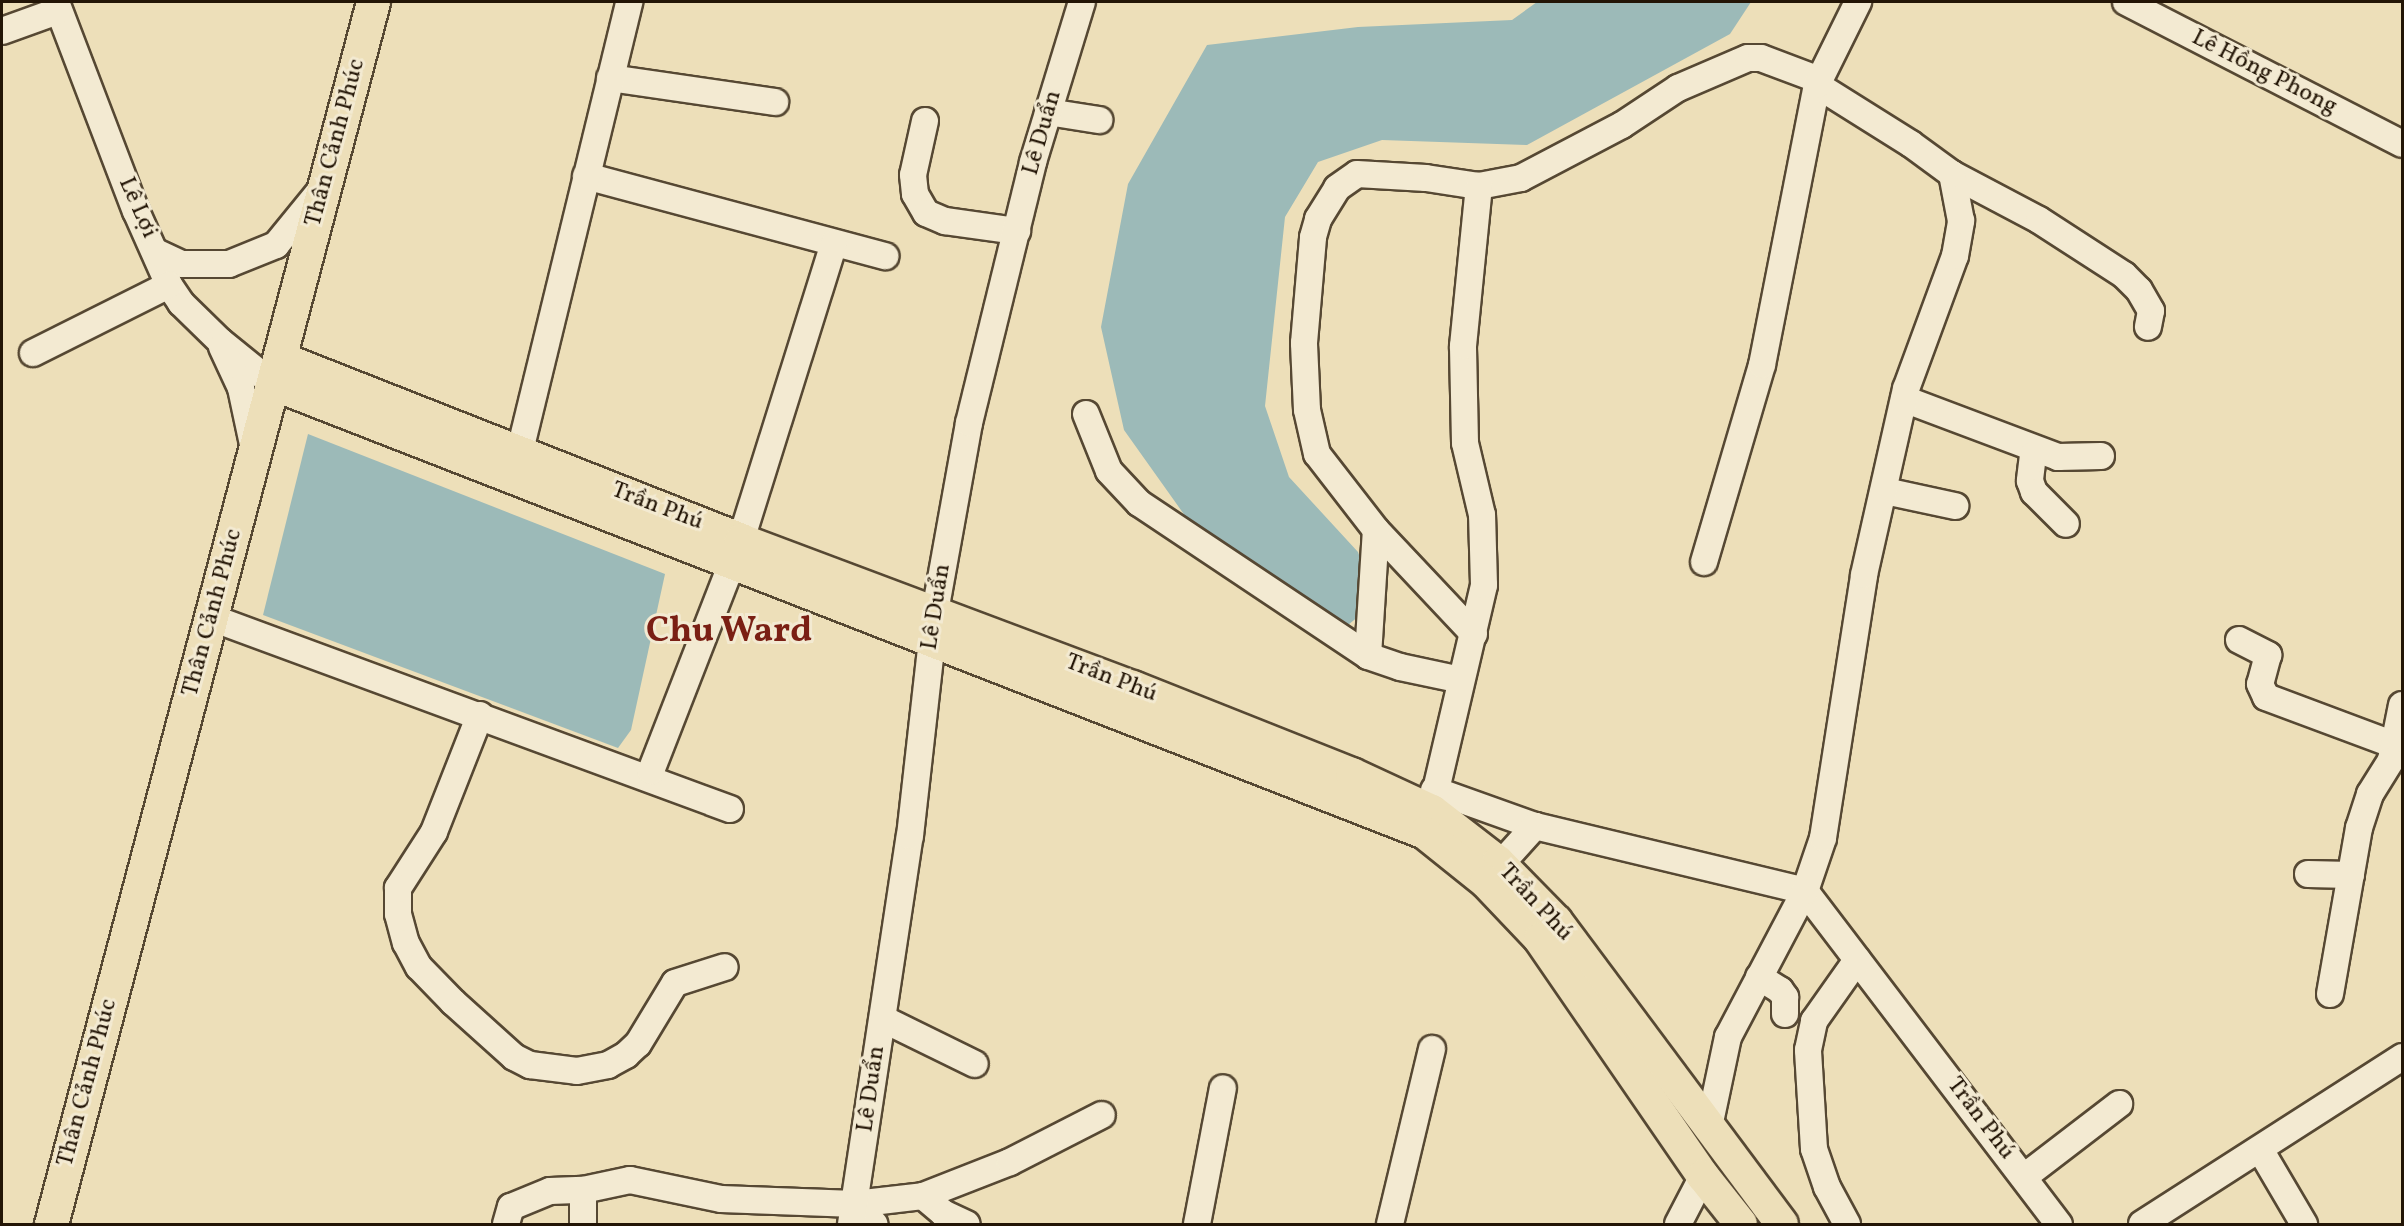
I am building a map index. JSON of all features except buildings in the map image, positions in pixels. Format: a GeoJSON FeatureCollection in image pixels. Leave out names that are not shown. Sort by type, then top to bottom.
{"type":"FeatureCollection","features":[{"type":"Feature","properties":{"kind":"highway","name":"Thân Cảnh Phúc"},"geometry":{"type":"LineString","coordinates":[[51,1224],[373,2]]}},
{"type":"Feature","properties":{"kind":"main road","name":"Trần Phú"},"geometry":{"type":"LineString","coordinates":[[276,371],[516,467],[933,626],[1352,774],[1430,811],[1492,872],[1556,921],[1782,1224]]}},
{"type":"Feature","properties":{"kind":"main road","name":"Trần Phú"},"geometry":{"type":"LineString","coordinates":[[1492,872],[1703,1176],[1741,1224]]}},
{"type":"Feature","properties":{"kind":"street"},"geometry":{"type":"LineString","coordinates":[[516,467],[629,2]]}},
{"type":"Feature","properties":{"kind":"street","name":"Lê Duẩn"},"geometry":{"type":"LineString","coordinates":[[853,1214],[910,836],[933,626],[969,423],[1048,112],[1082,2]]}},
{"type":"Feature","properties":{"kind":"street"},"geometry":{"type":"LineString","coordinates":[[1704,562],[1762,365],[1817,82],[1858,2]]}},
{"type":"Feature","properties":{"kind":"street","name":"Lê Hồng Phong"},"geometry":{"type":"LineString","coordinates":[[2126,2],[2403,144]]}},
{"type":"Feature","properties":{"kind":"street"},"geometry":{"type":"LineString","coordinates":[[2,31],[57,6]]}},
{"type":"Feature","properties":{"kind":"street","name":"Lê Lợi"},"geometry":{"type":"LineString","coordinates":[[57,6],[136,211],[158,253],[169,285],[181,303],[220,341],[276,371]]}},
{"type":"Feature","properties":{"kind":"street"},"geometry":{"type":"LineString","coordinates":[[1474,634],[1376,530],[1317,454],[1307,410],[1304,344],[1313,237],[1318,219],[1337,188],[1357,174],[1426,178],[1479,186],[1521,178],[1622,125],[1678,88],[1737,61],[1761,58],[1817,82],[1952,174],[2039,220],[2124,275],[2139,290],[2151,311],[2148,327]]}},
{"type":"Feature","properties":{"kind":"street"},"geometry":{"type":"LineString","coordinates":[[610,78],[775,102]]}},
{"type":"Feature","properties":{"kind":"street"},"geometry":{"type":"LineString","coordinates":[[1048,112],[1099,120]]}},
{"type":"Feature","properties":{"kind":"street"},"geometry":{"type":"LineString","coordinates":[[925,121],[913,175],[915,194],[926,213],[945,221],[1017,231]]}},
{"type":"Feature","properties":{"kind":"street"},"geometry":{"type":"LineString","coordinates":[[1710,1127],[1728,1036],[1804,891],[1823,838],[1864,575],[1885,491],[1904,399],[1955,256],[1961,221],[1952,174]]}},
{"type":"Feature","properties":{"kind":"street"},"geometry":{"type":"LineString","coordinates":[[586,176],[885,256]]}},
{"type":"Feature","properties":{"kind":"street"},"geometry":{"type":"LineString","coordinates":[[158,253],[182,264],[229,264],[276,245],[324,186]]}},
{"type":"Feature","properties":{"kind":"street"},"geometry":{"type":"LineString","coordinates":[[1430,811],[1484,585],[1485,542],[1478,489],[1465,443],[1463,346],[1479,186]]}},
{"type":"Feature","properties":{"kind":"street"},"geometry":{"type":"LineString","coordinates":[[651,771],[737,551],[834,243]]}},
{"type":"Feature","properties":{"kind":"street"},"geometry":{"type":"LineString","coordinates":[[33,353],[169,285]]}},
{"type":"Feature","properties":{"kind":"street"},"geometry":{"type":"LineString","coordinates":[[220,341],[242,388],[255,453]]}},
{"type":"Feature","properties":{"kind":"street"},"geometry":{"type":"LineString","coordinates":[[1904,399],[2033,455],[2101,456]]}},
{"type":"Feature","properties":{"kind":"street"},"geometry":{"type":"LineString","coordinates":[[1086,414],[1101,458],[1127,494],[1368,656],[1400,667],[1461,680]]}},
{"type":"Feature","properties":{"kind":"street"},"geometry":{"type":"LineString","coordinates":[[2033,455],[2030,481],[2034,492],[2066,524]]}},
{"type":"Feature","properties":{"kind":"street"},"geometry":{"type":"LineString","coordinates":[[1885,491],[1955,506]]}},
{"type":"Feature","properties":{"kind":"street"},"geometry":{"type":"LineString","coordinates":[[1368,656],[1376,530]]}},
{"type":"Feature","properties":{"kind":"street"},"geometry":{"type":"LineString","coordinates":[[212,618],[730,809]]}},
{"type":"Feature","properties":{"kind":"street"},"geometry":{"type":"LineString","coordinates":[[2239,640],[2268,655],[2260,684],[2266,696],[2395,758]]}},
{"type":"Feature","properties":{"kind":"street"},"geometry":{"type":"LineString","coordinates":[[2330,994],[2351,875],[2370,794],[2395,758],[2403,705]]}},
{"type":"Feature","properties":{"kind":"street"},"geometry":{"type":"LineString","coordinates":[[480,715],[434,832],[398,888],[398,914],[406,943],[419,967],[453,1002],[514,1057],[530,1065],[577,1071],[609,1065],[638,1044],[675,983],[725,967]]}},
{"type":"Feature","properties":{"kind":"street","name":"Trần Phú"},"geometry":{"type":"LineString","coordinates":[[1430,811],[1535,826],[1804,891],[2059,1224]]}},
{"type":"Feature","properties":{"kind":"street"},"geometry":{"type":"LineString","coordinates":[[1492,872],[1535,826]]}},
{"type":"Feature","properties":{"kind":"street"},"geometry":{"type":"LineString","coordinates":[[2308,874],[2351,875]]}},
{"type":"Feature","properties":{"kind":"street"},"geometry":{"type":"LineString","coordinates":[[1847,1224],[1827,1187],[1814,1149],[1808,1050],[1814,1021],[1857,960]]}},
{"type":"Feature","properties":{"kind":"street"},"geometry":{"type":"LineString","coordinates":[[1759,977],[1780,990],[1785,997],[1785,1014]]}},
{"type":"Feature","properties":{"kind":"street"},"geometry":{"type":"LineString","coordinates":[[883,1019],[975,1064]]}},
{"type":"Feature","properties":{"kind":"street"},"geometry":{"type":"LineString","coordinates":[[1390,1224],[1432,1049]]}},
{"type":"Feature","properties":{"kind":"street"},"geometry":{"type":"LineString","coordinates":[[2142,1224],[2261,1151],[2403,1057]]}},
{"type":"Feature","properties":{"kind":"street"},"geometry":{"type":"LineString","coordinates":[[1197,1224],[1223,1088]]}},
{"type":"Feature","properties":{"kind":"street"},"geometry":{"type":"LineString","coordinates":[[2024,1177],[2119,1104]]}},
{"type":"Feature","properties":{"kind":"street"},"geometry":{"type":"LineString","coordinates":[[853,1214],[923,1196],[1010,1162],[1102,1115]]}},
{"type":"Feature","properties":{"kind":"street"},"geometry":{"type":"LineString","coordinates":[[2261,1151],[2304,1224]]}},
{"type":"Feature","properties":{"kind":"street"},"geometry":{"type":"LineString","coordinates":[[1678,1224],[1703,1176]]}},
{"type":"Feature","properties":{"kind":"street"},"geometry":{"type":"LineString","coordinates":[[506,1224],[511,1207],[550,1191],[583,1190],[630,1180],[720,1199],[853,1214],[874,1224]]}},
{"type":"Feature","properties":{"kind":"street"},"geometry":{"type":"LineString","coordinates":[[583,1190],[583,1224]]}},
{"type":"Feature","properties":{"kind":"street"},"geometry":{"type":"LineString","coordinates":[[923,1196],[943,1213],[967,1224]]}},
{"type":"Feature","properties":{"kind":"water"},"geometry":{"type":"Polygon","coordinates":[[[1537,2],[1751,2],[1730,34],[1527,145],[1382,140],[1318,162],[1285,217],[1265,406],[1289,477],[1358,552],[1364,570],[1359,616],[1343,629],[1193,527],[1124,430],[1101,327],[1128,184],[1207,45],[1358,27],[1512,20],[1537,2]]]}},
{"type":"Feature","properties":{"kind":"water"},"geometry":{"type":"Polygon","coordinates":[[[308,434],[665,574],[631,730],[618,748],[263,615],[308,434]]]}},
{"type":"Feature","properties":{"kind":"district","name":"Chu Ward"},"geometry":{"type":"Point","coordinates":[729,633]}}]}
